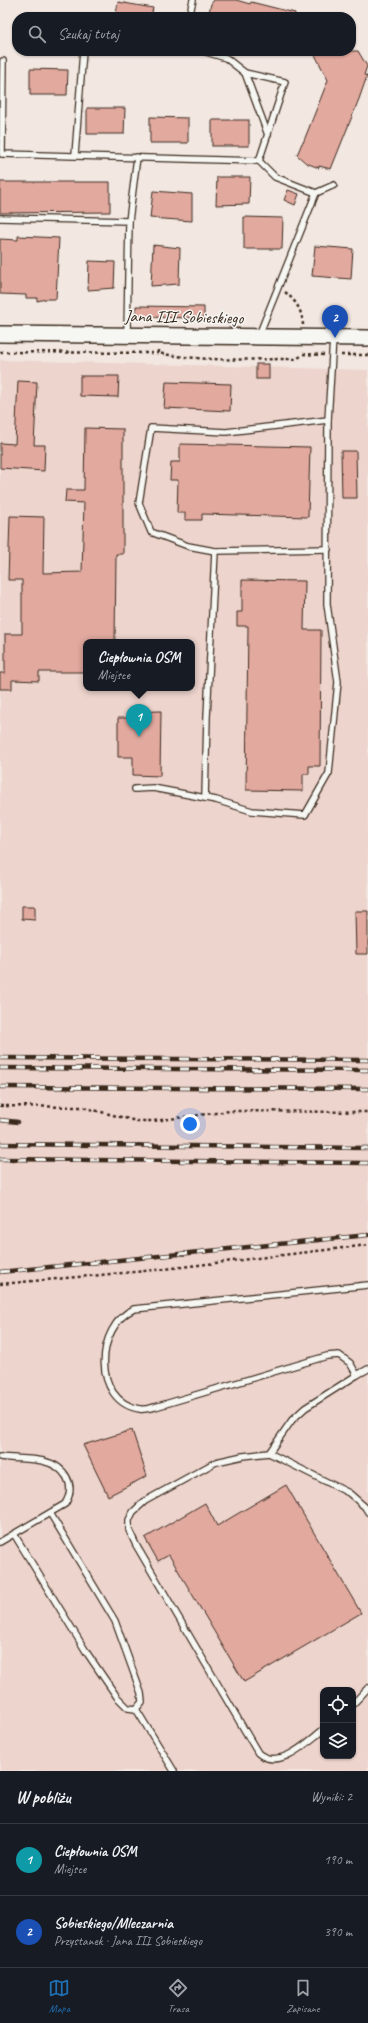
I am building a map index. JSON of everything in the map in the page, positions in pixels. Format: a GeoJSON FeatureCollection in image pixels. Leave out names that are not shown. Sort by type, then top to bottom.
{"type":"FeatureCollection","features":[{"type":"Feature","properties":{"kind":"main road","name":"Jana III Sobieskiego"},"geometry":{"type":"LineString","coordinates":[[0,334],[368,338]]}},
{"type":"Feature","properties":{"kind":"lane"},"geometry":{"type":"LineString","coordinates":[[190,12],[193,0]]}},
{"type":"Feature","properties":{"kind":"lane"},"geometry":{"type":"LineString","coordinates":[[75,155],[83,56]]}},
{"type":"Feature","properties":{"kind":"lane"},"geometry":{"type":"LineString","coordinates":[[220,56],[226,58],[244,73],[285,82],[259,161]]}},
{"type":"Feature","properties":{"kind":"lane"},"geometry":{"type":"LineString","coordinates":[[2,61],[2,154],[259,161],[275,177],[316,192],[334,185]]}},
{"type":"Feature","properties":{"kind":"lane"},"geometry":{"type":"LineString","coordinates":[[244,73],[268,135]]}},
{"type":"Feature","properties":{"kind":"lane"},"geometry":{"type":"LineString","coordinates":[[127,336],[129,221],[137,157]]}},
{"type":"Feature","properties":{"kind":"lane"},"geometry":{"type":"LineString","coordinates":[[258,337],[316,192]]}},
{"type":"Feature","properties":{"kind":"lane"},"geometry":{"type":"LineString","coordinates":[[0,218],[129,221]]}},
{"type":"Feature","properties":{"kind":"lane"},"geometry":{"type":"LineString","coordinates":[[134,788],[153,788],[205,798],[252,811],[305,815],[329,773],[338,682],[327,604],[328,420],[333,338]]}},
{"type":"Feature","properties":{"kind":"lane"},"geometry":{"type":"LineString","coordinates":[[328,420],[226,432],[151,428],[139,503],[150,532],[188,546],[215,551],[328,550]]}},
{"type":"Feature","properties":{"kind":"lane"},"geometry":{"type":"LineString","coordinates":[[205,798],[207,717],[215,551]]}},
{"type":"Feature","properties":{"kind":"lane"},"geometry":{"type":"LineString","coordinates":[[357,1375],[350,1363],[339,1355],[327,1356],[155,1407],[140,1410],[114,1395],[108,1386],[105,1360],[106,1341],[117,1322],[125,1312],[134,1309],[368,1285]]}},
{"type":"Feature","properties":{"kind":"lane"},"geometry":{"type":"LineString","coordinates":[[269,1453],[292,1420],[301,1412],[368,1369]]}},
{"type":"Feature","properties":{"kind":"lane"},"geometry":{"type":"LineString","coordinates":[[320,1732],[294,1753],[276,1760],[264,1758],[258,1752],[136,1545],[129,1530],[129,1520],[133,1512],[145,1501],[216,1462],[243,1456],[269,1453],[349,1493],[365,1507],[368,1512]]}},
{"type":"Feature","properties":{"kind":"lane"},"geometry":{"type":"LineString","coordinates":[[0,1457],[44,1461],[63,1471],[70,1482],[70,1496],[64,1504],[0,1542]]}},
{"type":"Feature","properties":{"kind":"lane"},"geometry":{"type":"LineString","coordinates":[[50,1513],[115,1621],[140,1693],[142,1702],[136,1709]]}},
{"type":"Feature","properties":{"kind":"lane"},"geometry":{"type":"LineString","coordinates":[[14,1534],[87,1653],[117,1697],[128,1708],[136,1709]]}},
{"type":"Feature","properties":{"kind":"lane"},"geometry":{"type":"LineString","coordinates":[[356,1701],[368,1688]]}},
{"type":"Feature","properties":{"kind":"lane"},"geometry":{"type":"LineString","coordinates":[[136,1709],[174,1771]]}},
{"type":"Feature","properties":{"kind":"path"},"geometry":{"type":"LineString","coordinates":[[0,352],[158,353]]}},
{"type":"Feature","properties":{"kind":"path"},"geometry":{"type":"LineString","coordinates":[[0,1106],[82,1107],[136,1121],[154,1121],[230,1111],[368,1112]]}},
{"type":"Feature","properties":{"kind":"path"},"geometry":{"type":"LineString","coordinates":[[0,1284],[156,1270],[368,1245]]}},
{"type":"Feature","properties":{"kind":"shaded area"},"geometry":{"type":"Polygon","coordinates":[[[0,360],[368,370],[368,1771],[0,1771],[0,360]]]}},
{"type":"Feature","properties":{"kind":"building"},"geometry":{"type":"Polygon","coordinates":[[[214,0],[236,0],[250,4],[251,2],[291,12],[209,12],[211,4],[214,0]]]}},
{"type":"Feature","properties":{"kind":"building"},"geometry":{"type":"Polygon","coordinates":[[[118,2],[153,8],[152,12],[116,12],[118,2]]]}},
{"type":"Feature","properties":{"kind":"building"},"geometry":{"type":"Polygon","coordinates":[[[356,51],[358,51],[367,66],[364,75],[367,76],[331,169],[319,166],[319,168],[306,163],[297,155],[328,80],[316,56],[356,56],[356,51]]]}},
{"type":"Feature","properties":{"kind":"building"},"geometry":{"type":"Polygon","coordinates":[[[30,69],[68,70],[67,95],[30,95],[30,69]]]}},
{"type":"Feature","properties":{"kind":"building"},"geometry":{"type":"Polygon","coordinates":[[[87,108],[125,108],[124,134],[87,134],[87,108]]]}},
{"type":"Feature","properties":{"kind":"building"},"geometry":{"type":"Polygon","coordinates":[[[150,117],[188,118],[188,143],[150,143],[150,117]]]}},
{"type":"Feature","properties":{"kind":"building"},"geometry":{"type":"Polygon","coordinates":[[[212,120],[249,120],[249,146],[212,146],[212,120]]]}},
{"type":"Feature","properties":{"kind":"building"},"geometry":{"type":"Polygon","coordinates":[[[217,177],[250,177],[249,204],[216,205],[217,177]]]}},
{"type":"Feature","properties":{"kind":"building"},"geometry":{"type":"Polygon","coordinates":[[[0,182],[110,182],[110,212],[0,213],[0,182]]]}},
{"type":"Feature","properties":{"kind":"building"},"geometry":{"type":"Polygon","coordinates":[[[288,190],[299,194],[295,205],[284,200],[288,190]]]}},
{"type":"Feature","properties":{"kind":"building"},"geometry":{"type":"Polygon","coordinates":[[[153,191],[192,194],[192,221],[150,218],[153,191]]]}},
{"type":"Feature","properties":{"kind":"building"},"geometry":{"type":"Polygon","coordinates":[[[244,217],[283,218],[282,249],[244,249],[244,217]]]}},
{"type":"Feature","properties":{"kind":"building"},"geometry":{"type":"Polygon","coordinates":[[[18,236],[59,238],[56,299],[37,301],[37,298],[26,298],[26,295],[0,294],[0,239],[18,240],[18,236]]]}},
{"type":"Feature","properties":{"kind":"building"},"geometry":{"type":"Polygon","coordinates":[[[153,245],[180,248],[179,284],[151,286],[153,245]]]}},
{"type":"Feature","properties":{"kind":"building"},"geometry":{"type":"Polygon","coordinates":[[[315,246],[353,249],[351,279],[312,276],[315,246]]]}},
{"type":"Feature","properties":{"kind":"building"},"geometry":{"type":"Polygon","coordinates":[[[89,261],[115,262],[114,288],[88,290],[89,261]]]}},
{"type":"Feature","properties":{"kind":"building"},"geometry":{"type":"Polygon","coordinates":[[[136,306],[204,307],[204,318],[136,317],[136,306]]]}},
{"type":"Feature","properties":{"kind":"building"},"geometry":{"type":"Polygon","coordinates":[[[256,364],[269,364],[269,379],[256,379],[256,364]]]}},
{"type":"Feature","properties":{"kind":"building"},"geometry":{"type":"Polygon","coordinates":[[[80,376],[119,376],[118,397],[80,396],[80,376]]]}},
{"type":"Feature","properties":{"kind":"building"},"geometry":{"type":"Polygon","coordinates":[[[18,381],[37,382],[34,445],[45,445],[44,471],[0,468],[0,443],[15,444],[18,381]]]}},
{"type":"Feature","properties":{"kind":"building"},"geometry":{"type":"Polygon","coordinates":[[[166,382],[231,384],[230,411],[164,408],[166,382]]]}},
{"type":"Feature","properties":{"kind":"building"},"geometry":{"type":"Polygon","coordinates":[[[85,428],[123,429],[123,554],[116,554],[115,639],[83,639],[83,672],[39,672],[39,681],[12,680],[12,689],[0,689],[0,673],[5,673],[5,634],[22,634],[22,580],[8,580],[10,516],[44,517],[43,573],[82,572],[84,503],[65,502],[66,490],[84,490],[85,428]]]}},
{"type":"Feature","properties":{"kind":"building"},"geometry":{"type":"Polygon","coordinates":[[[180,444],[310,447],[308,517],[202,514],[202,520],[185,520],[185,513],[177,513],[178,480],[170,480],[171,462],[180,462],[180,444]]]}},
{"type":"Feature","properties":{"kind":"building"},"geometry":{"type":"Polygon","coordinates":[[[341,451],[356,451],[357,498],[342,498],[341,451]]]}},
{"type":"Feature","properties":{"kind":"building"},"geometry":{"type":"Polygon","coordinates":[[[242,580],[305,581],[304,630],[321,630],[320,766],[309,766],[309,774],[303,774],[303,791],[246,790],[248,626],[237,626],[237,612],[242,612],[242,580]]]}},
{"type":"Feature","properties":{"kind":"building"},"geometry":{"type":"Polygon","coordinates":[[[161,711],[160,776],[133,775],[133,757],[118,757],[118,718],[127,718],[128,712],[161,711]]]}},
{"type":"Feature","properties":{"kind":"building"},"geometry":{"type":"Polygon","coordinates":[[[22,906],[35,906],[35,920],[22,919],[22,906]]]}},
{"type":"Feature","properties":{"kind":"building"},"geometry":{"type":"Polygon","coordinates":[[[355,911],[368,911],[368,954],[356,954],[355,911]]]}},
{"type":"Feature","properties":{"kind":"building"},"geometry":{"type":"Polygon","coordinates":[[[132,1430],[147,1476],[108,1496],[83,1445],[132,1430]]]}},
{"type":"Feature","properties":{"kind":"building"},"geometry":{"type":"Polygon","coordinates":[[[286,1485],[361,1613],[244,1682],[169,1555],[158,1561],[145,1538],[205,1503],[217,1526],[286,1485]]]}},
{"type":"Feature","properties":{"kind":"railway"},"geometry":{"type":"LineString","coordinates":[[0,1058],[368,1060]]}},
{"type":"Feature","properties":{"kind":"railway"},"geometry":{"type":"LineString","coordinates":[[0,1068],[368,1070]]}},
{"type":"Feature","properties":{"kind":"railway"},"geometry":{"type":"LineString","coordinates":[[0,1087],[368,1089]]}},
{"type":"Feature","properties":{"kind":"railway"},"geometry":{"type":"LineString","coordinates":[[0,1120],[18,1122]]}},
{"type":"Feature","properties":{"kind":"railway"},"geometry":{"type":"LineString","coordinates":[[0,1144],[368,1148]]}},
{"type":"Feature","properties":{"kind":"railway"},"geometry":{"type":"LineString","coordinates":[[0,1159],[368,1163]]}},
{"type":"Feature","properties":{"kind":"railway"},"geometry":{"type":"LineString","coordinates":[[0,1272],[368,1235]]}},
{"type":"Feature","properties":{"kind":"place","name":"Sobieskiego/Mleczarnia"},"geometry":{"type":"Point","coordinates":[335,338]}},
{"type":"Feature","properties":{"kind":"place","name":"Ciepłownia OSM"},"geometry":{"type":"Point","coordinates":[139,737]}}]}
